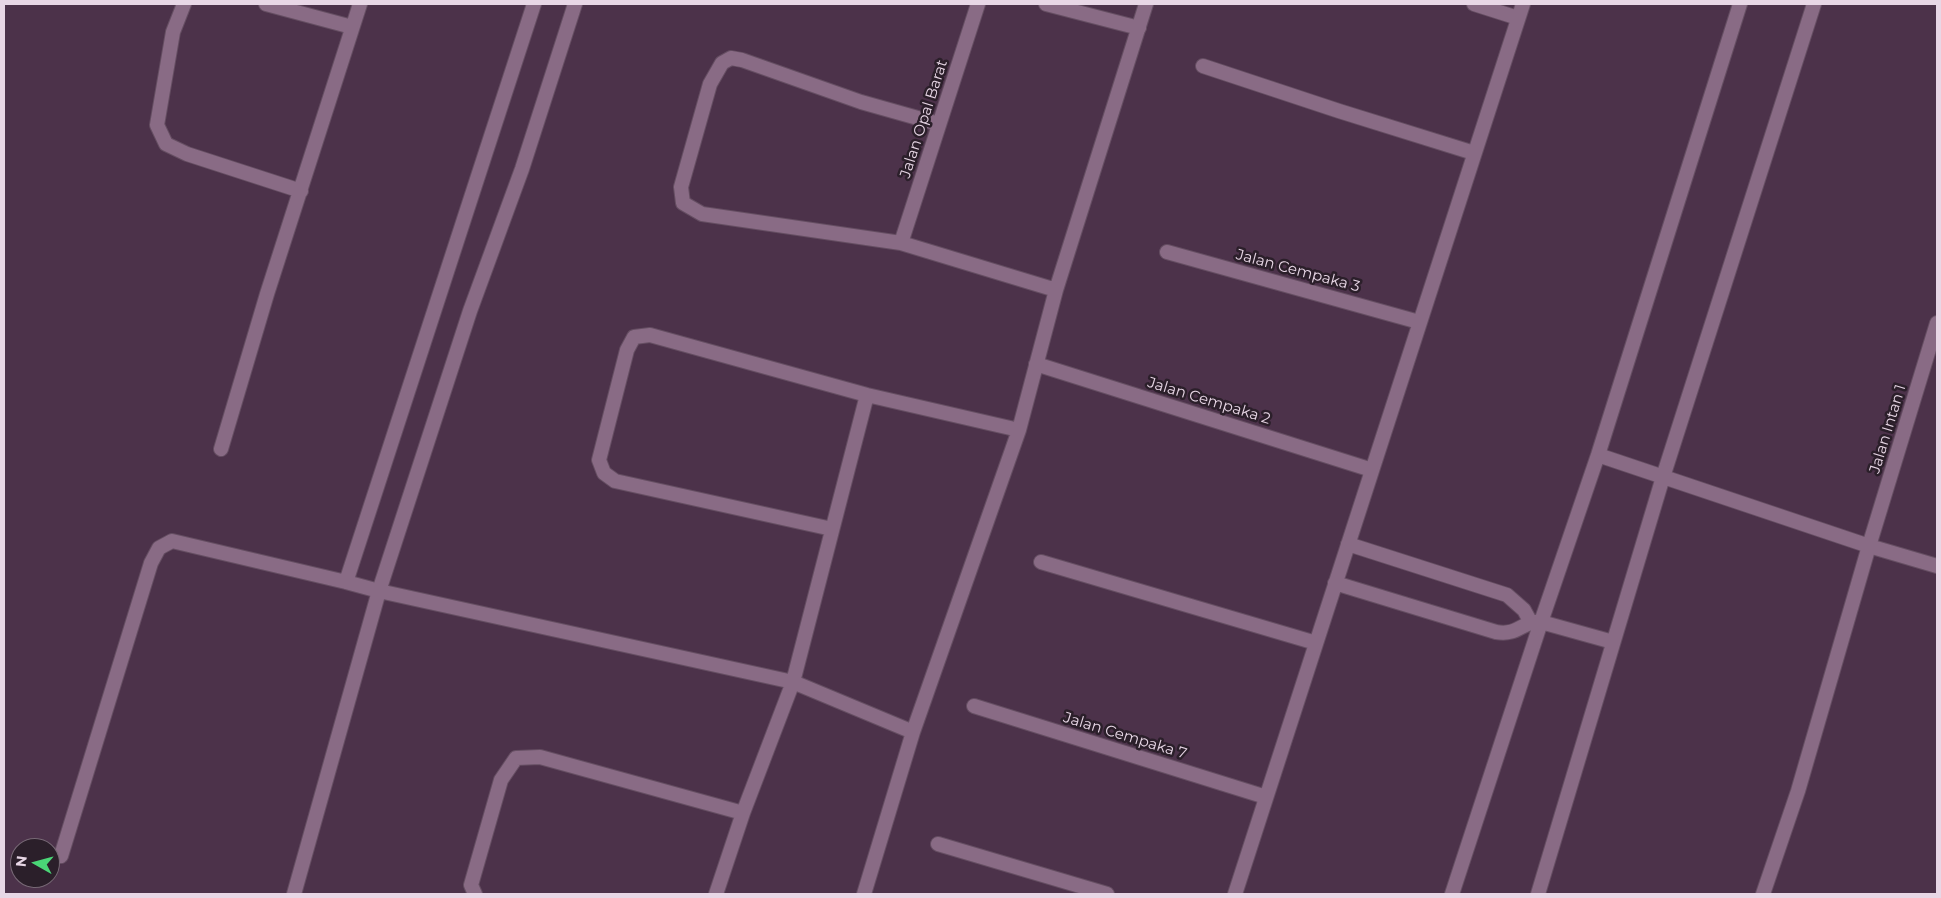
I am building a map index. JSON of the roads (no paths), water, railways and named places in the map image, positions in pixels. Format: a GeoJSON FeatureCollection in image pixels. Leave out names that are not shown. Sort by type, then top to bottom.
{"type":"FeatureCollection","features":[{"type":"Feature","properties":{"kind":"street"},"geometry":{"type":"LineString","coordinates":[[184,4],[173,32],[158,125],[166,144],[186,154],[300,191]]}},
{"type":"Feature","properties":{"kind":"street"},"geometry":{"type":"LineString","coordinates":[[266,4],[352,27]]}},
{"type":"Feature","properties":{"kind":"street"},"geometry":{"type":"LineString","coordinates":[[221,449],[300,191],[360,4]]}},
{"type":"Feature","properties":{"kind":"street"},"geometry":{"type":"LineString","coordinates":[[346,582],[534,4]]}},
{"type":"Feature","properties":{"kind":"street"},"geometry":{"type":"LineString","coordinates":[[294,894],[379,591],[467,321],[522,168],[575,4]]}},
{"type":"Feature","properties":{"kind":"street","name":"Jalan Opal Barat"},"geometry":{"type":"LineString","coordinates":[[901,243],[978,4]]}},
{"type":"Feature","properties":{"kind":"street"},"geometry":{"type":"LineString","coordinates":[[1046,4],[1139,28]]}},
{"type":"Feature","properties":{"kind":"street"},"geometry":{"type":"LineString","coordinates":[[864,894],[913,732],[1020,430],[1056,290],[1146,4]]}},
{"type":"Feature","properties":{"kind":"street"},"geometry":{"type":"LineString","coordinates":[[1474,4],[1518,18]]}},
{"type":"Feature","properties":{"kind":"street"},"geometry":{"type":"LineString","coordinates":[[1235,894],[1523,4]]}},
{"type":"Feature","properties":{"kind":"street"},"geometry":{"type":"LineString","coordinates":[[1452,894],[1535,621],[1598,455],[1740,4]]}},
{"type":"Feature","properties":{"kind":"street"},"geometry":{"type":"LineString","coordinates":[[1538,894],[1663,477],[1814,4]]}},
{"type":"Feature","properties":{"kind":"street"},"geometry":{"type":"LineString","coordinates":[[939,124],[861,102],[742,60],[731,58],[722,64],[710,84],[681,186],[683,202],[702,214],[901,243],[1056,290]]}},
{"type":"Feature","properties":{"kind":"street"},"geometry":{"type":"LineString","coordinates":[[1203,66],[1474,153]]}},
{"type":"Feature","properties":{"kind":"street","name":"Jalan Cempaka 3"},"geometry":{"type":"LineString","coordinates":[[1167,252],[1420,322]]}},
{"type":"Feature","properties":{"kind":"street","name":"Jalan Intan 1"},"geometry":{"type":"LineString","coordinates":[[1762,894],[1798,791],[1869,546],[1937,323]]}},
{"type":"Feature","properties":{"kind":"street"},"geometry":{"type":"LineString","coordinates":[[832,529],[616,481],[604,473],[599,460],[627,350],[634,337],[650,336],[867,395],[1020,430]]}},
{"type":"Feature","properties":{"kind":"street","name":"Jalan Cempaka 2"},"geometry":{"type":"LineString","coordinates":[[1036,364],[1372,470]]}},
{"type":"Feature","properties":{"kind":"street"},"geometry":{"type":"LineString","coordinates":[[716,894],[743,813],[793,682],[867,395]]}},
{"type":"Feature","properties":{"kind":"street"},"geometry":{"type":"LineString","coordinates":[[1598,455],[1869,546],[1937,566]]}},
{"type":"Feature","properties":{"kind":"street"},"geometry":{"type":"LineString","coordinates":[[62,856],[151,563],[159,548],[172,541],[379,591],[793,682],[913,732]]}},
{"type":"Feature","properties":{"kind":"street"},"geometry":{"type":"LineString","coordinates":[[1348,544],[1507,595],[1535,621],[1613,642]]}},
{"type":"Feature","properties":{"kind":"street"},"geometry":{"type":"LineString","coordinates":[[1040,562],[1316,643]]}},
{"type":"Feature","properties":{"kind":"street"},"geometry":{"type":"LineString","coordinates":[[1335,583],[1496,632],[1515,632],[1535,621]]}},
{"type":"Feature","properties":{"kind":"street","name":"Jalan Cempaka 7"},"geometry":{"type":"LineString","coordinates":[[974,706],[1266,797]]}},
{"type":"Feature","properties":{"kind":"street"},"geometry":{"type":"LineString","coordinates":[[475,894],[471,885],[501,780],[516,758],[540,757],[743,813]]}},
{"type":"Feature","properties":{"kind":"street"},"geometry":{"type":"LineString","coordinates":[[938,844],[1107,894]]}}]}
